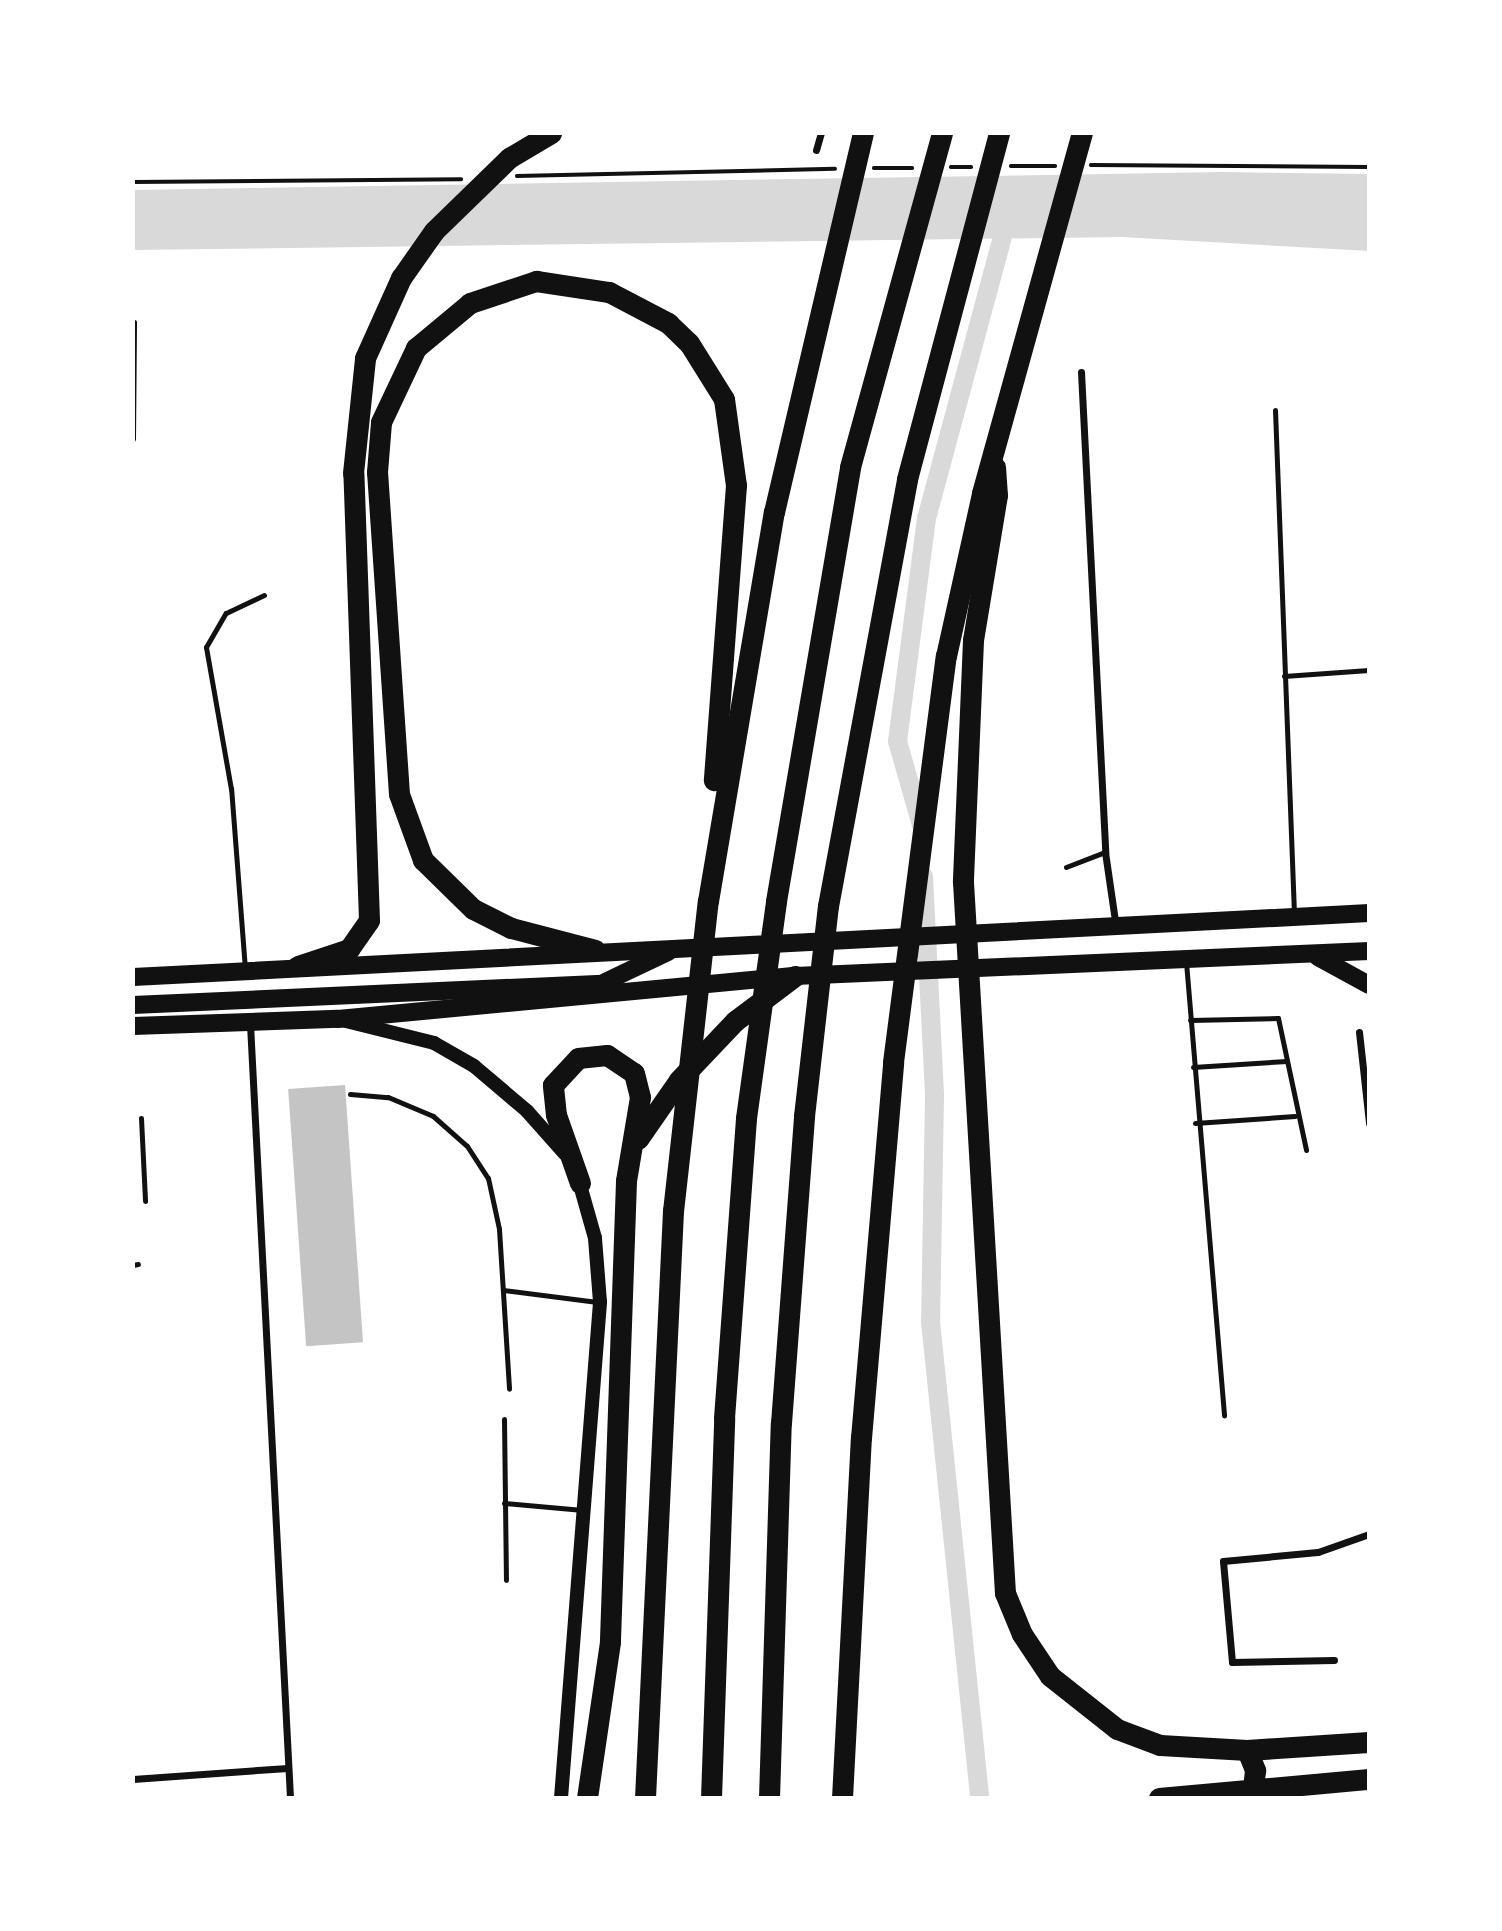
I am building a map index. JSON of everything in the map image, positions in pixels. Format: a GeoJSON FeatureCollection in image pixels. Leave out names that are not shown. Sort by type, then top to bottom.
{"type":"FeatureCollection","features":[{"type":"Feature","properties":{"kind":"highway"},"geometry":{"type":"LineString","coordinates":[[298,966],[349,949],[369,920],[356,404],[365,358],[385,311],[434,231],[509,158],[551,133]]}},
{"type":"Feature","properties":{"kind":"highway"},"geometry":{"type":"LineString","coordinates":[[645,1798],[656,1500],[680,1132],[708,901],[774,512],[863,133]]}},
{"type":"Feature","properties":{"kind":"highway"},"geometry":{"type":"LineString","coordinates":[[711,1798],[724,1419],[746,1118],[804,709],[850,467],[942,133]]}},
{"type":"Feature","properties":{"kind":"highway"},"geometry":{"type":"LineString","coordinates":[[769,1798],[781,1423],[804,1116],[828,906],[907,480],[999,133]]}},
{"type":"Feature","properties":{"kind":"highway"},"geometry":{"type":"LineString","coordinates":[[842,1798],[861,1438],[893,1062],[946,656],[994,454],[1082,133]]}},
{"type":"Feature","properties":{"kind":"highway"},"geometry":{"type":"LineString","coordinates":[[595,950],[511,928],[472,909],[442,884],[406,824],[394,768],[377,472],[381,422],[395,382],[441,323],[505,287],[536,281],[586,286],[641,307],[675,329],[708,369],[724,399],[736,485],[708,901]]}},
{"type":"Feature","properties":{"kind":"highway"},"geometry":{"type":"LineString","coordinates":[[994,454],[997,495],[973,640],[963,882],[1005,1593],[1021,1634],[1077,1703],[1117,1729],[1160,1745],[1247,1750],[1369,1742]]}},
{"type":"Feature","properties":{"kind":"highway"},"geometry":{"type":"LineString","coordinates":[[630,1153],[691,1067],[735,1021],[795,976]]}},
{"type":"Feature","properties":{"kind":"highway"},"geometry":{"type":"LineString","coordinates":[[580,1183],[552,1094],[570,1062],[607,1055],[634,1073],[640,1097],[630,1153],[610,1642],[587,1798]]}},
{"type":"Feature","properties":{"kind":"highway"},"geometry":{"type":"LineString","coordinates":[[1243,1793],[1255,1770],[1247,1750]]}},
{"type":"Feature","properties":{"kind":"highway"},"geometry":{"type":"LineString","coordinates":[[1159,1798],[1243,1793],[1369,1779]]}},
{"type":"Feature","properties":{"kind":"main road"},"geometry":{"type":"LineString","coordinates":[[133,977],[595,950],[1024,932],[1369,913]]}},
{"type":"Feature","properties":{"kind":"main road"},"geometry":{"type":"LineString","coordinates":[[605,982],[675,948]]}},
{"type":"Feature","properties":{"kind":"main road"},"geometry":{"type":"LineString","coordinates":[[133,1027],[250,1020],[338,1019],[795,976],[873,977],[1030,965],[1318,957],[1369,951]]}},
{"type":"Feature","properties":{"kind":"main road"},"geometry":{"type":"LineString","coordinates":[[1318,957],[1369,985]]}},
{"type":"Feature","properties":{"kind":"main road"},"geometry":{"type":"LineString","coordinates":[[133,1005],[605,982],[683,987]]}},
{"type":"Feature","properties":{"kind":"main road"},"geometry":{"type":"LineString","coordinates":[[338,1019],[433,1043],[474,1066],[546,1130],[580,1183],[595,1238],[600,1302],[586,1511],[561,1798]]}},
{"type":"Feature","properties":{"kind":"street"},"geometry":{"type":"LineString","coordinates":[[816,150],[821,133]]}},
{"type":"Feature","properties":{"kind":"street"},"geometry":{"type":"LineString","coordinates":[[1081,372],[1105,852],[1116,927]]}},
{"type":"Feature","properties":{"kind":"street"},"geometry":{"type":"LineString","coordinates":[[250,1020],[290,1798]]}},
{"type":"Feature","properties":{"kind":"street"},"geometry":{"type":"LineString","coordinates":[[1359,1032],[1369,1124]]}},
{"type":"Feature","properties":{"kind":"street"},"geometry":{"type":"LineString","coordinates":[[1334,1660],[1232,1662],[1223,1561],[1318,1552],[1369,1534]]}},
{"type":"Feature","properties":{"kind":"street"},"geometry":{"type":"LineString","coordinates":[[133,1779],[288,1769]]}},
{"type":"Feature","properties":{"kind":"lane"},"geometry":{"type":"LineString","coordinates":[[133,439],[134,322]]}},
{"type":"Feature","properties":{"kind":"lane"},"geometry":{"type":"LineString","coordinates":[[1275,410],[1294,919]]}},
{"type":"Feature","properties":{"kind":"lane"},"geometry":{"type":"LineString","coordinates":[[245,969],[231,789],[206,647],[226,613],[264,595]]}},
{"type":"Feature","properties":{"kind":"lane"},"geometry":{"type":"LineString","coordinates":[[1284,676],[1369,670]]}},
{"type":"Feature","properties":{"kind":"lane"},"geometry":{"type":"LineString","coordinates":[[1066,867],[1105,852]]}},
{"type":"Feature","properties":{"kind":"lane"},"geometry":{"type":"LineString","coordinates":[[1185,962],[1195,1123],[1224,1415]]}},
{"type":"Feature","properties":{"kind":"lane"},"geometry":{"type":"LineString","coordinates":[[1190,1020],[1275,1016],[1287,1061],[1294,1116],[1306,1150]]}},
{"type":"Feature","properties":{"kind":"lane"},"geometry":{"type":"LineString","coordinates":[[1193,1067],[1287,1061]]}},
{"type":"Feature","properties":{"kind":"lane"},"geometry":{"type":"LineString","coordinates":[[351,1094],[413,1104],[467,1146],[495,1198],[509,1390]]}},
{"type":"Feature","properties":{"kind":"lane"},"geometry":{"type":"LineString","coordinates":[[1195,1123],[1294,1116]]}},
{"type":"Feature","properties":{"kind":"lane"},"geometry":{"type":"LineString","coordinates":[[141,1118],[145,1200]]}},
{"type":"Feature","properties":{"kind":"lane"},"geometry":{"type":"LineString","coordinates":[[133,1155],[141,1154]]}},
{"type":"Feature","properties":{"kind":"lane"},"geometry":{"type":"LineString","coordinates":[[503,1290],[600,1302]]}},
{"type":"Feature","properties":{"kind":"lane"},"geometry":{"type":"LineString","coordinates":[[504,1419],[506,1580]]}},
{"type":"Feature","properties":{"kind":"lane"},"geometry":{"type":"LineString","coordinates":[[504,1503],[586,1511]]}},
{"type":"Feature","properties":{"kind":"path"},"geometry":{"type":"LineString","coordinates":[[1087,165],[1369,167]]}},
{"type":"Feature","properties":{"kind":"path"},"geometry":{"type":"LineString","coordinates":[[1006,166],[1060,166]]}},
{"type":"Feature","properties":{"kind":"path"},"geometry":{"type":"LineString","coordinates":[[858,168],[925,167]]}},
{"type":"Feature","properties":{"kind":"path"},"geometry":{"type":"LineString","coordinates":[[939,167],[979,167]]}},
{"type":"Feature","properties":{"kind":"path"},"geometry":{"type":"LineString","coordinates":[[506,176],[844,169]]}},
{"type":"Feature","properties":{"kind":"path"},"geometry":{"type":"LineString","coordinates":[[133,181],[466,178]]}},
{"type":"Feature","properties":{"kind":"shaded area"},"geometry":{"type":"Polygon","coordinates":[[[1223,172],[1369,174],[1369,251],[1122,237],[133,250],[133,190],[1223,172]]]}},
{"type":"Feature","properties":{"kind":"building"},"geometry":{"type":"Polygon","coordinates":[[[345,1085],[363,1342],[306,1346],[288,1089],[345,1085]]]}},
{"type":"Feature","properties":{"kind":"waterway"},"geometry":{"type":"LineString","coordinates":[[921,825],[897,741],[926,518],[1008,214]]}},
{"type":"Feature","properties":{"kind":"waterway"},"geometry":{"type":"LineString","coordinates":[[923,876],[934,1096],[930,1321],[979,1798]]}}]}
